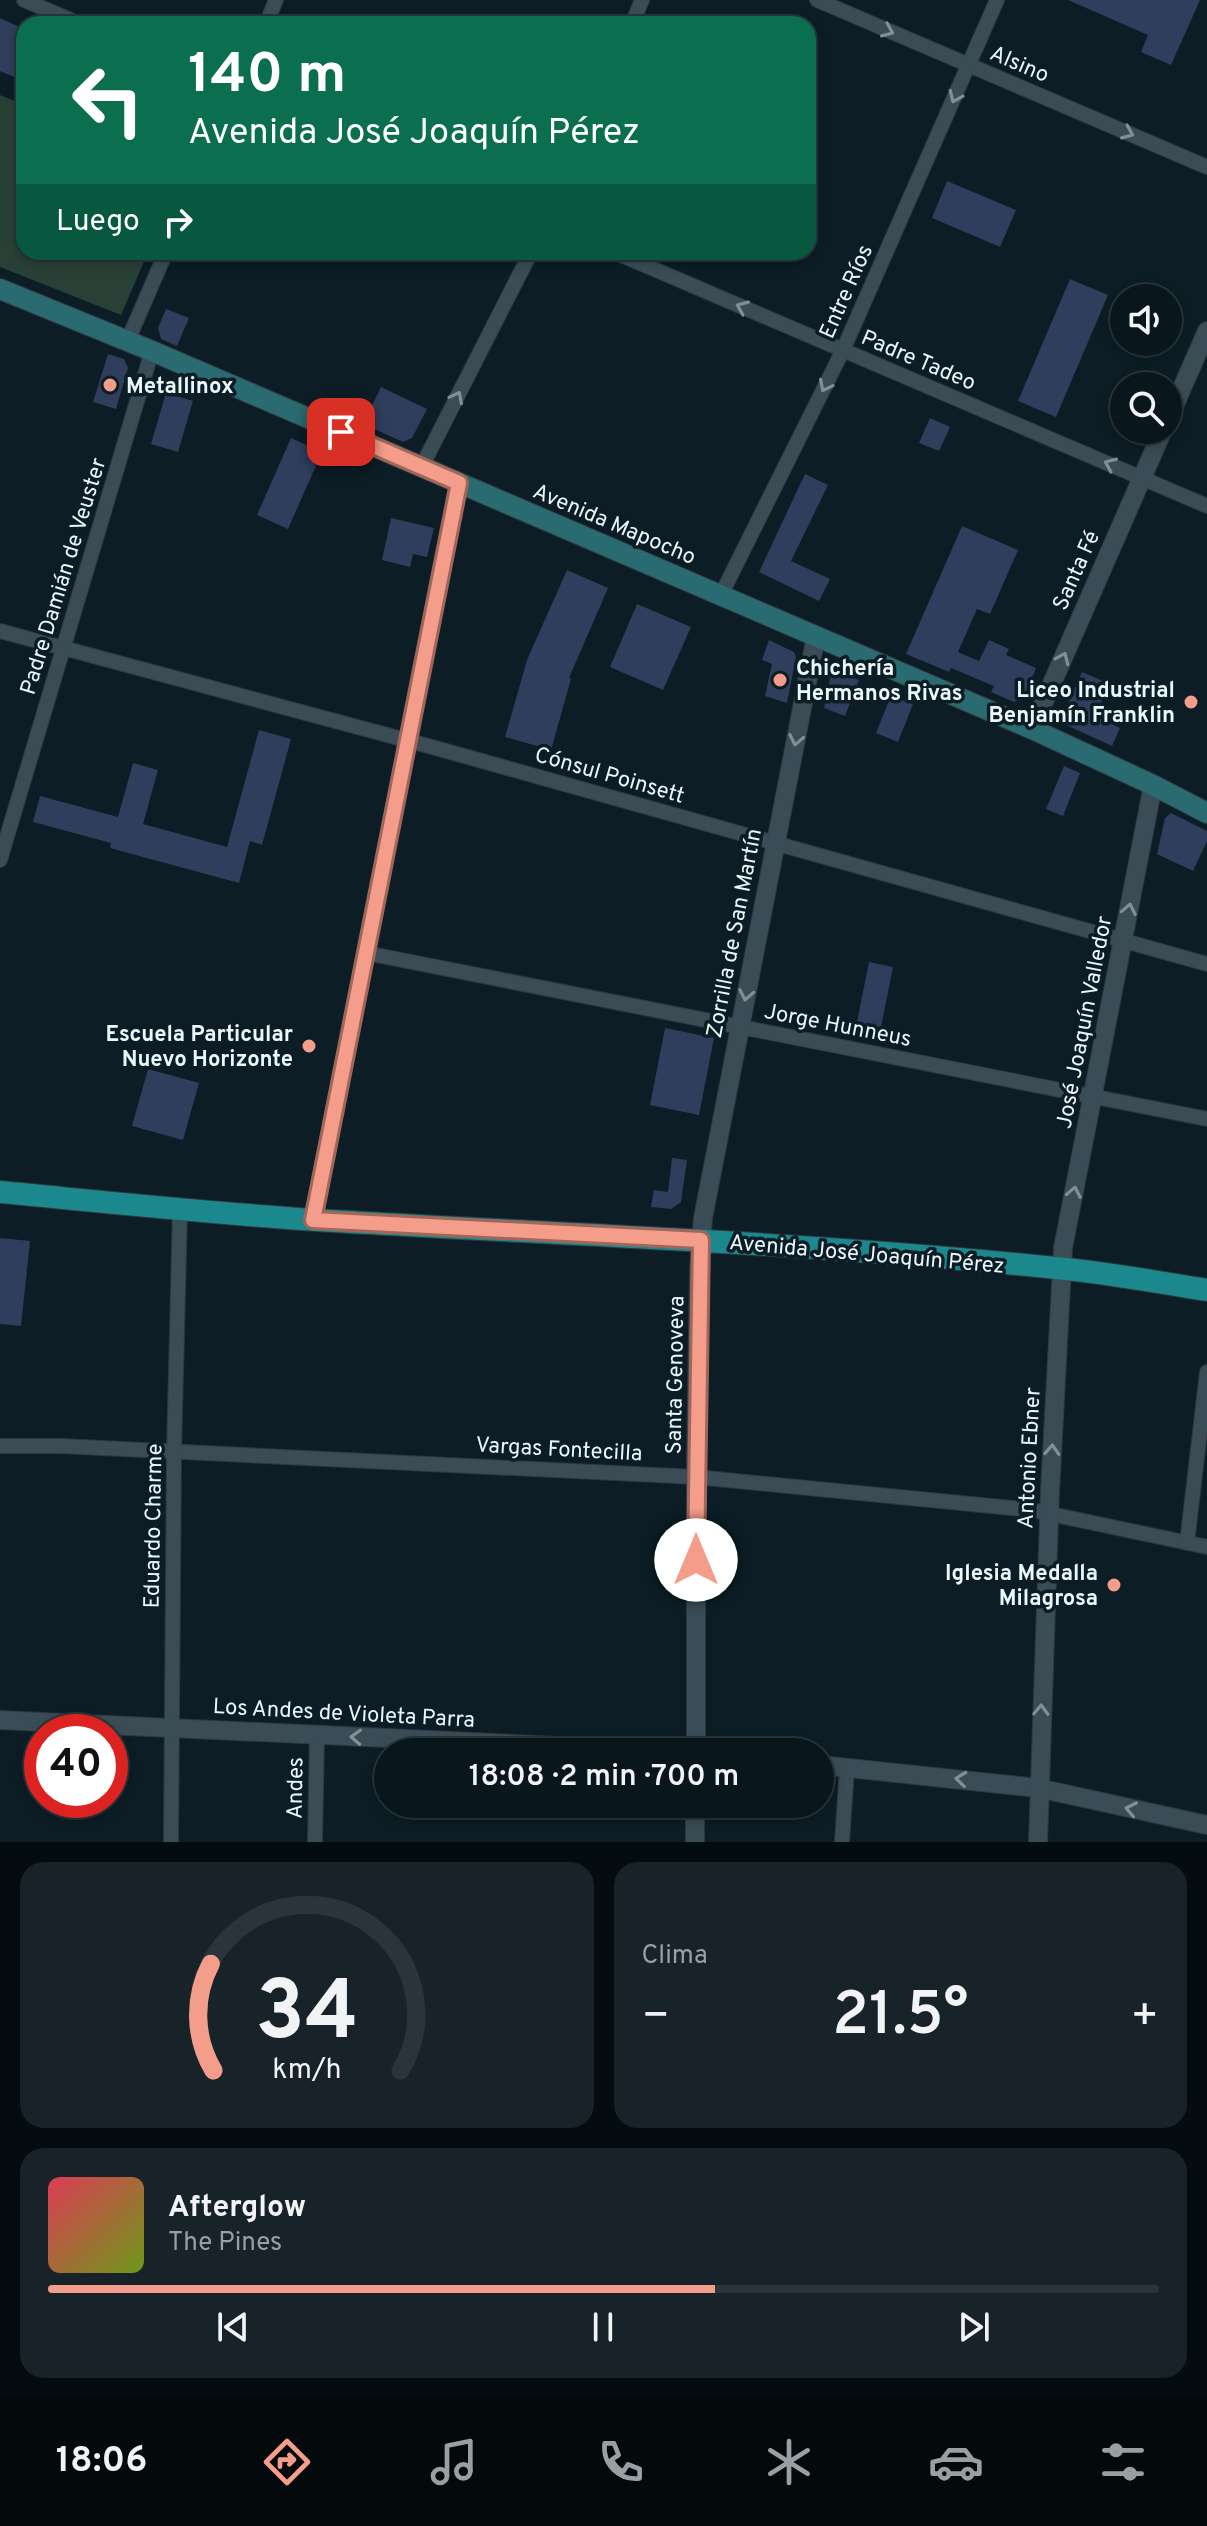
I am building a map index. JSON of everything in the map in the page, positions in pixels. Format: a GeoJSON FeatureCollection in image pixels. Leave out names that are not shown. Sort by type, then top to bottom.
{"type":"FeatureCollection","features":[{"type":"Feature","properties":{"kind":"main road","name":"Avenida Mapocho"},"geometry":{"type":"LineString","coordinates":[[0,289],[128,340],[1032,729],[1207,813]]}},
{"type":"Feature","properties":{"kind":"main road","name":"Avenida José Joaquín Pérez"},"geometry":{"type":"LineString","coordinates":[[0,1192],[313,1220],[701,1240],[1061,1269],[1207,1290]]}},
{"type":"Feature","properties":{"kind":"street"},"geometry":{"type":"LineString","coordinates":[[24,0],[61,16]]}},
{"type":"Feature","properties":{"kind":"street","name":"Alsino"},"geometry":{"type":"LineString","coordinates":[[817,0],[1207,167]]}},
{"type":"Feature","properties":{"kind":"street","name":"Entre Ríos"},"geometry":{"type":"LineString","coordinates":[[721,595],[843,350],[997,0]]}},
{"type":"Feature","properties":{"kind":"street"},"geometry":{"type":"LineString","coordinates":[[128,340],[163,260]]}},
{"type":"Feature","properties":{"kind":"street"},"geometry":{"type":"LineString","coordinates":[[422,466],[527,260]]}},
{"type":"Feature","properties":{"kind":"street","name":"Padre Tadeo"},"geometry":{"type":"LineString","coordinates":[[633,260],[1207,506]]}},
{"type":"Feature","properties":{"kind":"street"},"geometry":{"type":"LineString","coordinates":[[1182,388],[1207,331]]}},
{"type":"Feature","properties":{"kind":"street","name":"Padre Damián de Veuster"},"geometry":{"type":"LineString","coordinates":[[0,860],[152,351]]}},
{"type":"Feature","properties":{"kind":"street","name":"Santa Fé"},"geometry":{"type":"LineString","coordinates":[[1032,729],[1157,444]]}},
{"type":"Feature","properties":{"kind":"street"},"geometry":{"type":"LineString","coordinates":[[313,1220],[459,483]]}},
{"type":"Feature","properties":{"kind":"street","name":"Cónsul Poinsett"},"geometry":{"type":"LineString","coordinates":[[0,631],[775,842],[1207,964]]}},
{"type":"Feature","properties":{"kind":"street","name":"Zorrilla de San Martín"},"geometry":{"type":"LineString","coordinates":[[701,1240],[703,1211],[816,636]]}},
{"type":"Feature","properties":{"kind":"street","name":"José Joaquín Valledor"},"geometry":{"type":"LineString","coordinates":[[1061,1269],[1153,785]]}},
{"type":"Feature","properties":{"kind":"street","name":"Jorge Hunneus"},"geometry":{"type":"LineString","coordinates":[[366,953],[1207,1119]]}},
{"type":"Feature","properties":{"kind":"street","name":"Eduardo Charme"},"geometry":{"type":"LineString","coordinates":[[171,1842],[174,1452],[180,1210]]}},
{"type":"Feature","properties":{"kind":"street","name":"Santa Genoveva"},"geometry":{"type":"LineString","coordinates":[[696,1738],[696,1477],[701,1240]]}},
{"type":"Feature","properties":{"kind":"street","name":"Antonio Ebner"},"geometry":{"type":"LineString","coordinates":[[1038,1842],[1061,1269]]}},
{"type":"Feature","properties":{"kind":"street"},"geometry":{"type":"LineString","coordinates":[[1187,1543],[1207,1372]]}},
{"type":"Feature","properties":{"kind":"street","name":"Vargas Fontecilla"},"geometry":{"type":"LineString","coordinates":[[0,1446],[696,1477],[1049,1513],[1207,1547]]}},
{"type":"Feature","properties":{"kind":"street","name":"Los Andes de Violeta Parra"},"geometry":{"type":"LineString","coordinates":[[0,1720],[382,1738]]}},
{"type":"Feature","properties":{"kind":"street","name":"Andes"},"geometry":{"type":"LineString","coordinates":[[315,1842],[317,1735]]}},
{"type":"Feature","properties":{"kind":"street"},"geometry":{"type":"LineString","coordinates":[[834,1767],[1038,1788],[1207,1825]]}},
{"type":"Feature","properties":{"kind":"street"},"geometry":{"type":"LineString","coordinates":[[842,1842],[847,1768]]}},
{"type":"Feature","properties":{"kind":"street"},"geometry":{"type":"LineString","coordinates":[[695,1818],[695,1842]]}},
{"type":"Feature","properties":{"kind":"green space"},"geometry":{"type":"Polygon","coordinates":[[[0,95],[16,102],[16,260],[145,260],[121,315],[0,267],[0,95]]]}},
{"type":"Feature","properties":{"kind":"building"},"geometry":{"type":"Polygon","coordinates":[[[1068,0],[1200,0],[1171,65],[1141,52],[1148,35],[1068,0]]]}},
{"type":"Feature","properties":{"kind":"building"},"geometry":{"type":"Polygon","coordinates":[[[0,18],[16,25],[16,78],[0,71],[0,18]]]}},
{"type":"Feature","properties":{"kind":"building"},"geometry":{"type":"Polygon","coordinates":[[[947,181],[1016,210],[1000,247],[932,218],[947,181]]]}},
{"type":"Feature","properties":{"kind":"building"},"geometry":{"type":"Polygon","coordinates":[[[1070,279],[1108,295],[1056,417],[1018,401],[1070,279]]]}},
{"type":"Feature","properties":{"kind":"building"},"geometry":{"type":"Polygon","coordinates":[[[166,309],[189,318],[177,346],[161,339],[158,328],[166,309]]]}},
{"type":"Feature","properties":{"kind":"building","name":"Metallinox"},"geometry":{"type":"Polygon","coordinates":[[[108,354],[124,359],[128,368],[116,409],[93,402],[108,354]]]}},
{"type":"Feature","properties":{"kind":"building"},"geometry":{"type":"Polygon","coordinates":[[[381,387],[427,409],[412,438],[403,442],[363,424],[381,387]]]}},
{"type":"Feature","properties":{"kind":"building"},"geometry":{"type":"Polygon","coordinates":[[[166,393],[193,401],[178,452],[151,444],[166,393]]]}},
{"type":"Feature","properties":{"kind":"building"},"geometry":{"type":"Polygon","coordinates":[[[930,418],[950,427],[939,451],[919,443],[930,418]]]}},
{"type":"Feature","properties":{"kind":"building"},"geometry":{"type":"Polygon","coordinates":[[[291,438],[322,452],[288,529],[257,515],[291,438]]]}},
{"type":"Feature","properties":{"kind":"building"},"geometry":{"type":"Polygon","coordinates":[[[805,474],[828,485],[791,561],[830,579],[819,601],[759,572],[805,474]]]}},
{"type":"Feature","properties":{"kind":"building"},"geometry":{"type":"Polygon","coordinates":[[[391,518],[434,528],[427,557],[413,554],[410,567],[382,560],[391,518]]]}},
{"type":"Feature","properties":{"kind":"building"},"geometry":{"type":"Polygon","coordinates":[[[962,526],[1018,550],[990,614],[977,609],[958,652],[979,661],[989,640],[1009,649],[1006,655],[1036,668],[1024,697],[1014,702],[991,692],[994,686],[906,654],[962,526]]]}},
{"type":"Feature","properties":{"kind":"building"},"geometry":{"type":"Polygon","coordinates":[[[567,570],[608,588],[569,678],[551,750],[505,737],[527,660],[567,570]]]}},
{"type":"Feature","properties":{"kind":"building"},"geometry":{"type":"Polygon","coordinates":[[[637,604],[691,627],[663,690],[610,667],[637,604]]]}},
{"type":"Feature","properties":{"kind":"building","name":"Chichería Hermanos Rivas"},"geometry":{"type":"Polygon","coordinates":[[[769,640],[794,652],[796,657],[787,703],[765,696],[772,664],[762,660],[769,640]]]}},
{"type":"Feature","properties":{"kind":"building"},"geometry":{"type":"Polygon","coordinates":[[[822,666],[859,680],[845,716],[824,708],[830,679],[822,666]]]}},
{"type":"Feature","properties":{"kind":"building"},"geometry":{"type":"Polygon","coordinates":[[[1082,672],[1110,684],[1095,716],[1120,728],[1112,746],[1064,724],[1062,717],[1082,672]]]}},
{"type":"Feature","properties":{"kind":"building"},"geometry":{"type":"Polygon","coordinates":[[[891,696],[913,704],[898,742],[876,733],[891,696]]]}},
{"type":"Feature","properties":{"kind":"building"},"geometry":{"type":"Polygon","coordinates":[[[259,730],[291,739],[262,845],[250,841],[239,883],[110,848],[111,843],[33,822],[40,796],[118,817],[133,763],[158,770],[143,824],[227,847],[259,730]]]}},
{"type":"Feature","properties":{"kind":"building"},"geometry":{"type":"Polygon","coordinates":[[[1064,766],[1080,773],[1063,816],[1046,809],[1064,766]]]}},
{"type":"Feature","properties":{"kind":"building"},"geometry":{"type":"Polygon","coordinates":[[[1171,813],[1207,831],[1207,841],[1193,871],[1157,854],[1165,818],[1171,813]]]}},
{"type":"Feature","properties":{"kind":"building"},"geometry":{"type":"Polygon","coordinates":[[[869,962],[893,967],[879,1037],[855,1032],[869,962]]]}},
{"type":"Feature","properties":{"kind":"building"},"geometry":{"type":"Polygon","coordinates":[[[665,1028],[714,1038],[699,1115],[650,1105],[665,1028]]]}},
{"type":"Feature","properties":{"kind":"building"},"geometry":{"type":"Polygon","coordinates":[[[148,1069],[199,1083],[183,1140],[132,1126],[148,1069]]]}},
{"type":"Feature","properties":{"kind":"building"},"geometry":{"type":"Polygon","coordinates":[[[672,1158],[687,1160],[681,1202],[671,1209],[651,1207],[654,1190],[668,1192],[672,1158]]]}},
{"type":"Feature","properties":{"kind":"building"},"geometry":{"type":"Polygon","coordinates":[[[0,1238],[30,1241],[21,1326],[0,1324],[0,1238]]]}},
{"type":"Feature","properties":{"kind":"place","name":"Metallinox"},"geometry":{"type":"Point","coordinates":[110,385]}},
{"type":"Feature","properties":{"kind":"place","name":"Chichería Hermanos Rivas"},"geometry":{"type":"Point","coordinates":[780,680]}},
{"type":"Feature","properties":{"kind":"place","name":"Liceo Industrial Benjamín Franklin"},"geometry":{"type":"Point","coordinates":[1191,702]}},
{"type":"Feature","properties":{"kind":"place","name":"Escuela Particular Nuevo Horizonte"},"geometry":{"type":"Point","coordinates":[309,1046]}},
{"type":"Feature","properties":{"kind":"place","name":"Iglesia Medalla Milagrosa"},"geometry":{"type":"Point","coordinates":[1114,1585]}},
{"type":"Feature","properties":{"kind":"route"},"geometry":{"type":"LineString","coordinates":[[341,432],[459,483],[313,1220],[701,1240],[696,1560]]}}]}
